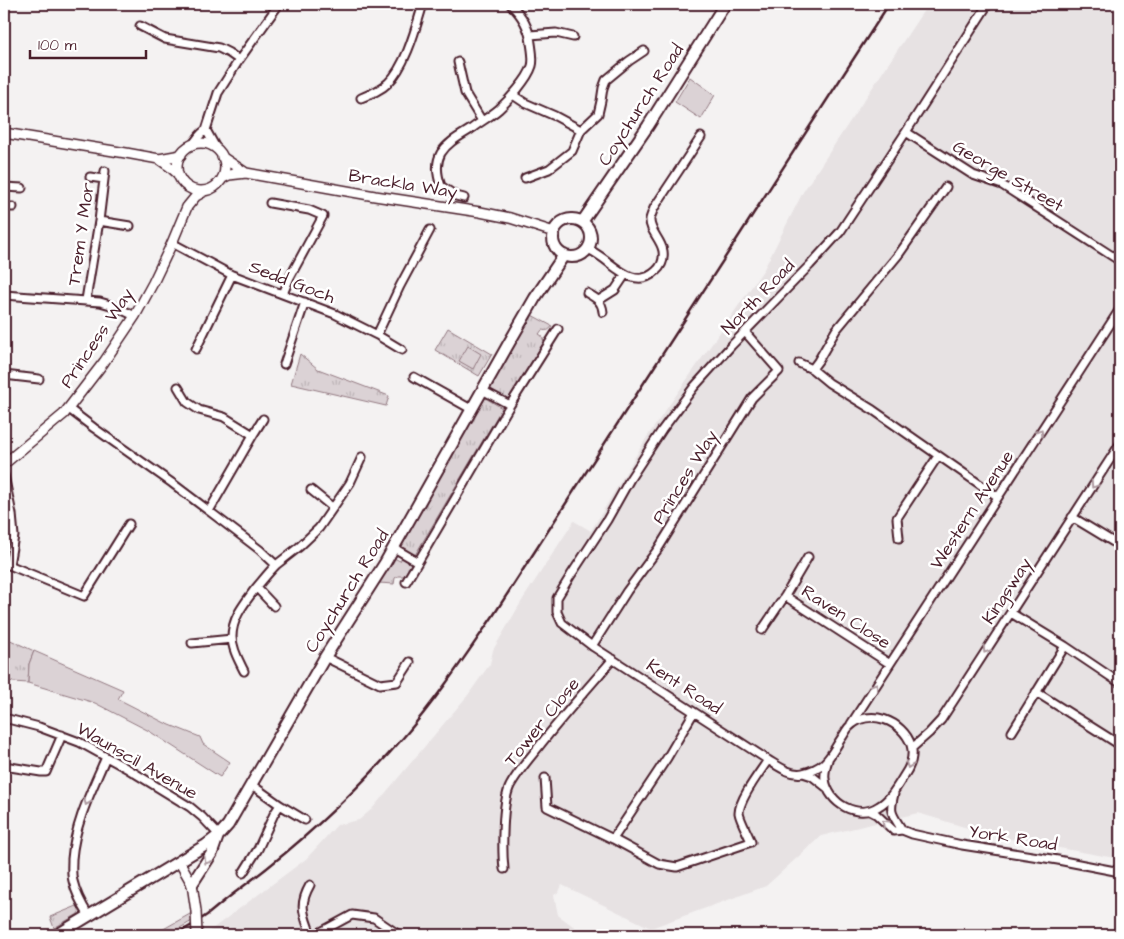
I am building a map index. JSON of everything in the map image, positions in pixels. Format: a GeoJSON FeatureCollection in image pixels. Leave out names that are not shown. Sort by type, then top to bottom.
{"type":"FeatureCollection","features":[{"type":"Feature","properties":{"kind":"main road","name":"Coychurch Road"},"geometry":{"type":"LineString","coordinates":[[582,222],[648,126],[725,4]]}},
{"type":"Feature","properties":{"kind":"main road"},"geometry":{"type":"LineString","coordinates":[[565,221],[582,222],[591,234],[589,249],[584,254],[578,256],[564,255],[555,247],[553,241],[554,232],[558,225],[565,221]]}},
{"type":"Feature","properties":{"kind":"main road","name":"Coychurch Road"},"geometry":{"type":"LineString","coordinates":[[57,935],[206,845],[228,825],[325,657],[394,548],[535,298],[564,255]]}},
{"type":"Feature","properties":{"kind":"main road"},"geometry":{"type":"LineString","coordinates":[[192,884],[212,853],[219,835]]}},
{"type":"Feature","properties":{"kind":"street"},"geometry":{"type":"LineString","coordinates":[[361,98],[376,92],[398,72],[423,4]]}},
{"type":"Feature","properties":{"kind":"street"},"geometry":{"type":"LineString","coordinates":[[464,198],[456,196],[441,186],[436,168],[442,150],[449,143],[498,110],[513,95],[532,66],[533,54],[526,23],[518,11],[510,4]]}},
{"type":"Feature","properties":{"kind":"street","name":"North Road"},"geometry":{"type":"LineString","coordinates":[[557,612],[558,598],[571,575],[662,430],[694,388],[840,232],[988,4]]}},
{"type":"Feature","properties":{"kind":"street"},"geometry":{"type":"LineString","coordinates":[[206,130],[224,160],[225,170],[223,178],[211,190],[203,192],[194,191],[181,181],[177,164],[181,155],[206,130],[218,93],[276,5]]}},
{"type":"Feature","properties":{"kind":"street"},"geometry":{"type":"LineString","coordinates":[[140,26],[166,39],[219,48],[239,60]]}},
{"type":"Feature","properties":{"kind":"street"},"geometry":{"type":"LineString","coordinates":[[530,36],[556,33],[573,37]]}},
{"type":"Feature","properties":{"kind":"street"},"geometry":{"type":"LineString","coordinates":[[525,178],[549,169],[572,151],[580,130],[598,114],[606,80],[644,51]]}},
{"type":"Feature","properties":{"kind":"street"},"geometry":{"type":"LineString","coordinates":[[458,62],[465,93],[482,121]]}},
{"type":"Feature","properties":{"kind":"street"},"geometry":{"type":"LineString","coordinates":[[513,95],[525,103],[556,116],[580,130]]}},
{"type":"Feature","properties":{"kind":"street","name":"George Street"},"geometry":{"type":"LineString","coordinates":[[906,132],[973,175],[1002,186],[1120,261]]}},
{"type":"Feature","properties":{"kind":"street"},"geometry":{"type":"LineString","coordinates":[[4,133],[126,152],[159,160],[178,174]]}},
{"type":"Feature","properties":{"kind":"street"},"geometry":{"type":"LineString","coordinates":[[589,249],[625,275],[634,278],[649,276],[656,271],[662,264],[663,249],[653,232],[650,218],[654,208],[701,137]]}},
{"type":"Feature","properties":{"kind":"street"},"geometry":{"type":"LineString","coordinates":[[191,146],[206,144],[216,148]]}},
{"type":"Feature","properties":{"kind":"street"},"geometry":{"type":"LineString","coordinates":[[159,160],[181,155]]}},
{"type":"Feature","properties":{"kind":"street","name":"Brackla Way"},"geometry":{"type":"LineString","coordinates":[[222,156],[246,174]]}},
{"type":"Feature","properties":{"kind":"street","name":"Brackla Way"},"geometry":{"type":"LineString","coordinates":[[223,178],[228,175],[246,174],[480,212],[510,218],[554,232]]}},
{"type":"Feature","properties":{"kind":"street","name":"Trem Y Mor"},"geometry":{"type":"LineString","coordinates":[[86,300],[99,222],[104,175],[90,177]]}},
{"type":"Feature","properties":{"kind":"street","name":"Princess Way"},"geometry":{"type":"LineString","coordinates":[[185,185],[187,207]]}},
{"type":"Feature","properties":{"kind":"street"},"geometry":{"type":"LineString","coordinates":[[4,187],[22,188]]}},
{"type":"Feature","properties":{"kind":"street"},"geometry":{"type":"LineString","coordinates":[[812,369],[836,330],[899,254],[946,187]]}},
{"type":"Feature","properties":{"kind":"street","name":"Princess Way"},"geometry":{"type":"LineString","coordinates":[[4,464],[69,409],[104,362],[153,283],[187,207],[196,196],[203,192]]}},
{"type":"Feature","properties":{"kind":"street"},"geometry":{"type":"LineString","coordinates":[[270,203],[309,210],[323,216],[282,294]]}},
{"type":"Feature","properties":{"kind":"street"},"geometry":{"type":"LineString","coordinates":[[4,207],[12,207]]}},
{"type":"Feature","properties":{"kind":"street"},"geometry":{"type":"LineString","coordinates":[[99,222],[130,226]]}},
{"type":"Feature","properties":{"kind":"street"},"geometry":{"type":"LineString","coordinates":[[377,335],[400,286],[430,230]]}},
{"type":"Feature","properties":{"kind":"street","name":"Sedd Goch"},"geometry":{"type":"LineString","coordinates":[[172,243],[232,275],[335,314],[402,350]]}},
{"type":"Feature","properties":{"kind":"street"},"geometry":{"type":"LineString","coordinates":[[196,349],[232,275]]}},
{"type":"Feature","properties":{"kind":"street"},"geometry":{"type":"LineString","coordinates":[[600,300],[615,290],[625,275]]}},
{"type":"Feature","properties":{"kind":"street"},"geometry":{"type":"LineString","coordinates":[[587,293],[600,300],[603,312]]}},
{"type":"Feature","properties":{"kind":"street","name":"Trem Y Mor"},"geometry":{"type":"LineString","coordinates":[[4,295],[86,300],[107,304],[134,316]]}},
{"type":"Feature","properties":{"kind":"street"},"geometry":{"type":"LineString","coordinates":[[284,364],[305,302]]}},
{"type":"Feature","properties":{"kind":"street","name":"Western Avenue"},"geometry":{"type":"LineString","coordinates":[[849,727],[1120,309]]}},
{"type":"Feature","properties":{"kind":"street"},"geometry":{"type":"LineString","coordinates":[[406,582],[558,329]]}},
{"type":"Feature","properties":{"kind":"street"},"geometry":{"type":"LineString","coordinates":[[545,332],[553,337]]}},
{"type":"Feature","properties":{"kind":"street","name":"Princes Way"},"geometry":{"type":"LineString","coordinates":[[592,646],[627,591],[658,549],[752,398],[779,372],[745,332]]}},
{"type":"Feature","properties":{"kind":"street"},"geometry":{"type":"LineString","coordinates":[[799,363],[812,369],[829,383],[873,410],[998,497]]}},
{"type":"Feature","properties":{"kind":"street"},"geometry":{"type":"LineString","coordinates":[[4,375],[39,379]]}},
{"type":"Feature","properties":{"kind":"street"},"geometry":{"type":"LineString","coordinates":[[414,377],[471,409]]}},
{"type":"Feature","properties":{"kind":"street"},"geometry":{"type":"LineString","coordinates":[[178,387],[187,402],[199,410],[224,417],[253,435]]}},
{"type":"Feature","properties":{"kind":"street"},"geometry":{"type":"LineString","coordinates":[[482,390],[510,406]]}},
{"type":"Feature","properties":{"kind":"street"},"geometry":{"type":"LineString","coordinates":[[69,409],[172,482],[260,550],[276,565]]}},
{"type":"Feature","properties":{"kind":"street"},"geometry":{"type":"LineString","coordinates":[[209,511],[263,419]]}},
{"type":"Feature","properties":{"kind":"street","name":"Kingsway"},"geometry":{"type":"LineString","coordinates":[[912,748],[940,720],[1120,444]]}},
{"type":"Feature","properties":{"kind":"street"},"geometry":{"type":"LineString","coordinates":[[899,538],[897,518],[938,456]]}},
{"type":"Feature","properties":{"kind":"street"},"geometry":{"type":"LineString","coordinates":[[244,671],[232,639],[234,622],[242,606],[267,573],[319,528],[350,483],[362,457]]}},
{"type":"Feature","properties":{"kind":"street"},"geometry":{"type":"LineString","coordinates":[[4,475],[12,514],[14,536],[6,565],[84,596],[130,524]]}},
{"type":"Feature","properties":{"kind":"street"},"geometry":{"type":"LineString","coordinates":[[311,490],[332,507]]}},
{"type":"Feature","properties":{"kind":"street"},"geometry":{"type":"LineString","coordinates":[[1072,517],[1120,546]]}},
{"type":"Feature","properties":{"kind":"street"},"geometry":{"type":"LineString","coordinates":[[394,548],[418,562]]}},
{"type":"Feature","properties":{"kind":"street","name":"Raven Close"},"geometry":{"type":"LineString","coordinates":[[762,630],[808,557]]}},
{"type":"Feature","properties":{"kind":"street"},"geometry":{"type":"LineString","coordinates":[[257,588],[274,606]]}},
{"type":"Feature","properties":{"kind":"street","name":"Raven Close"},"geometry":{"type":"LineString","coordinates":[[785,596],[890,664]]}},
{"type":"Feature","properties":{"kind":"street","name":"Kent Road"},"geometry":{"type":"LineString","coordinates":[[557,612],[562,624],[592,646],[768,760],[790,772],[812,776],[827,787]]}},
{"type":"Feature","properties":{"kind":"street"},"geometry":{"type":"LineString","coordinates":[[1011,612],[1120,683]]}},
{"type":"Feature","properties":{"kind":"street"},"geometry":{"type":"LineString","coordinates":[[192,643],[232,639]]}},
{"type":"Feature","properties":{"kind":"street"},"geometry":{"type":"LineString","coordinates":[[1012,732],[1065,646]]}},
{"type":"Feature","properties":{"kind":"street"},"geometry":{"type":"LineString","coordinates":[[325,657],[380,684],[397,682],[410,662]]}},
{"type":"Feature","properties":{"kind":"street","name":"Tower Close"},"geometry":{"type":"LineString","coordinates":[[504,869],[502,852],[509,787],[545,739],[613,659]]}},
{"type":"Feature","properties":{"kind":"street"},"geometry":{"type":"LineString","coordinates":[[1036,692],[1120,745]]}},
{"type":"Feature","properties":{"kind":"street"},"geometry":{"type":"LineString","coordinates":[[613,839],[667,758],[694,712]]}},
{"type":"Feature","properties":{"kind":"street","name":"Waunscil Avenue"},"geometry":{"type":"LineString","coordinates":[[4,718],[79,742],[190,807],[219,835]]}},
{"type":"Feature","properties":{"kind":"street"},"geometry":{"type":"LineString","coordinates":[[803,773],[820,767],[828,760],[849,727],[856,722],[873,718],[891,721],[903,732],[912,748],[910,764],[894,791],[879,807],[870,811],[845,808],[831,794],[825,780],[828,760]]}},
{"type":"Feature","properties":{"kind":"street"},"geometry":{"type":"LineString","coordinates":[[4,766],[46,772],[62,735]]}},
{"type":"Feature","properties":{"kind":"street"},"geometry":{"type":"LineString","coordinates":[[89,916],[82,905],[73,881],[74,840],[82,813],[106,757]]}},
{"type":"Feature","properties":{"kind":"street"},"geometry":{"type":"LineString","coordinates":[[545,778],[547,807],[659,864],[677,867],[751,842],[739,814],[740,806],[768,760]]}},
{"type":"Feature","properties":{"kind":"street"},"geometry":{"type":"LineString","coordinates":[[252,785],[305,820]]}},
{"type":"Feature","properties":{"kind":"street"},"geometry":{"type":"LineString","coordinates":[[894,791],[890,809],[902,830]]}},
{"type":"Feature","properties":{"kind":"street"},"geometry":{"type":"LineString","coordinates":[[243,873],[258,849],[280,805]]}},
{"type":"Feature","properties":{"kind":"street","name":"York Road"},"geometry":{"type":"LineString","coordinates":[[870,811],[894,830],[902,830],[962,845],[1120,872]]}},
{"type":"Feature","properties":{"kind":"street"},"geometry":{"type":"LineString","coordinates":[[179,861],[192,884],[198,935]]}},
{"type":"Feature","properties":{"kind":"street"},"geometry":{"type":"LineString","coordinates":[[310,885],[304,895],[302,909],[313,935],[352,915],[374,918],[398,935]]}},
{"type":"Feature","properties":{"kind":"shaded area"},"geometry":{"type":"Polygon","coordinates":[[[928,4],[1120,4],[1120,859],[994,836],[918,813],[821,836],[766,886],[651,928],[562,885],[559,892],[554,895],[558,915],[577,929],[573,935],[204,935],[306,859],[337,825],[359,820],[372,809],[468,695],[490,664],[493,650],[523,599],[574,521],[591,531],[647,437],[764,269],[803,192],[928,4]]]}},
{"type":"Feature","properties":{"kind":"green space"},"geometry":{"type":"Polygon","coordinates":[[[690,77],[715,95],[701,119],[675,102],[690,77]]]}},
{"type":"Feature","properties":{"kind":"green space"},"geometry":{"type":"Polygon","coordinates":[[[528,313],[552,326],[548,330],[542,330],[539,334],[544,342],[508,401],[486,388],[528,313]]]}},
{"type":"Feature","properties":{"kind":"green space"},"geometry":{"type":"Polygon","coordinates":[[[448,328],[492,354],[479,376],[435,350],[448,328]]]}},
{"type":"Feature","properties":{"kind":"green space"},"geometry":{"type":"Polygon","coordinates":[[[468,346],[481,354],[473,369],[459,361],[468,346]]]}},
{"type":"Feature","properties":{"kind":"green space"},"geometry":{"type":"Polygon","coordinates":[[[300,354],[318,369],[389,396],[386,406],[291,384],[300,354]]]}},
{"type":"Feature","properties":{"kind":"green space"},"geometry":{"type":"Polygon","coordinates":[[[482,396],[502,408],[415,555],[399,546],[482,396]]]}},
{"type":"Feature","properties":{"kind":"green space"},"geometry":{"type":"Polygon","coordinates":[[[402,557],[411,562],[404,576],[395,578],[394,584],[379,583],[394,558],[400,561],[402,557]]]}},
{"type":"Feature","properties":{"kind":"green space"},"geometry":{"type":"Polygon","coordinates":[[[4,637],[34,651],[29,664],[28,683],[4,679],[4,637]]]}},
{"type":"Feature","properties":{"kind":"green space"},"geometry":{"type":"Polygon","coordinates":[[[34,651],[123,690],[118,699],[165,723],[200,737],[203,744],[230,762],[220,777],[149,731],[95,703],[28,683],[29,664],[34,651]]]}},
{"type":"Feature","properties":{"kind":"green space"},"geometry":{"type":"Polygon","coordinates":[[[77,906],[80,910],[78,914],[54,928],[50,917],[77,906]]]}},
{"type":"Feature","properties":{"kind":"green space"},"geometry":{"type":"Polygon","coordinates":[[[190,914],[192,921],[168,935],[153,935],[190,914]]]}},
{"type":"Feature","properties":{"kind":"railway"},"geometry":{"type":"LineString","coordinates":[[175,935],[207,915],[303,838],[365,780],[427,709],[493,616],[889,4]]}}]}
